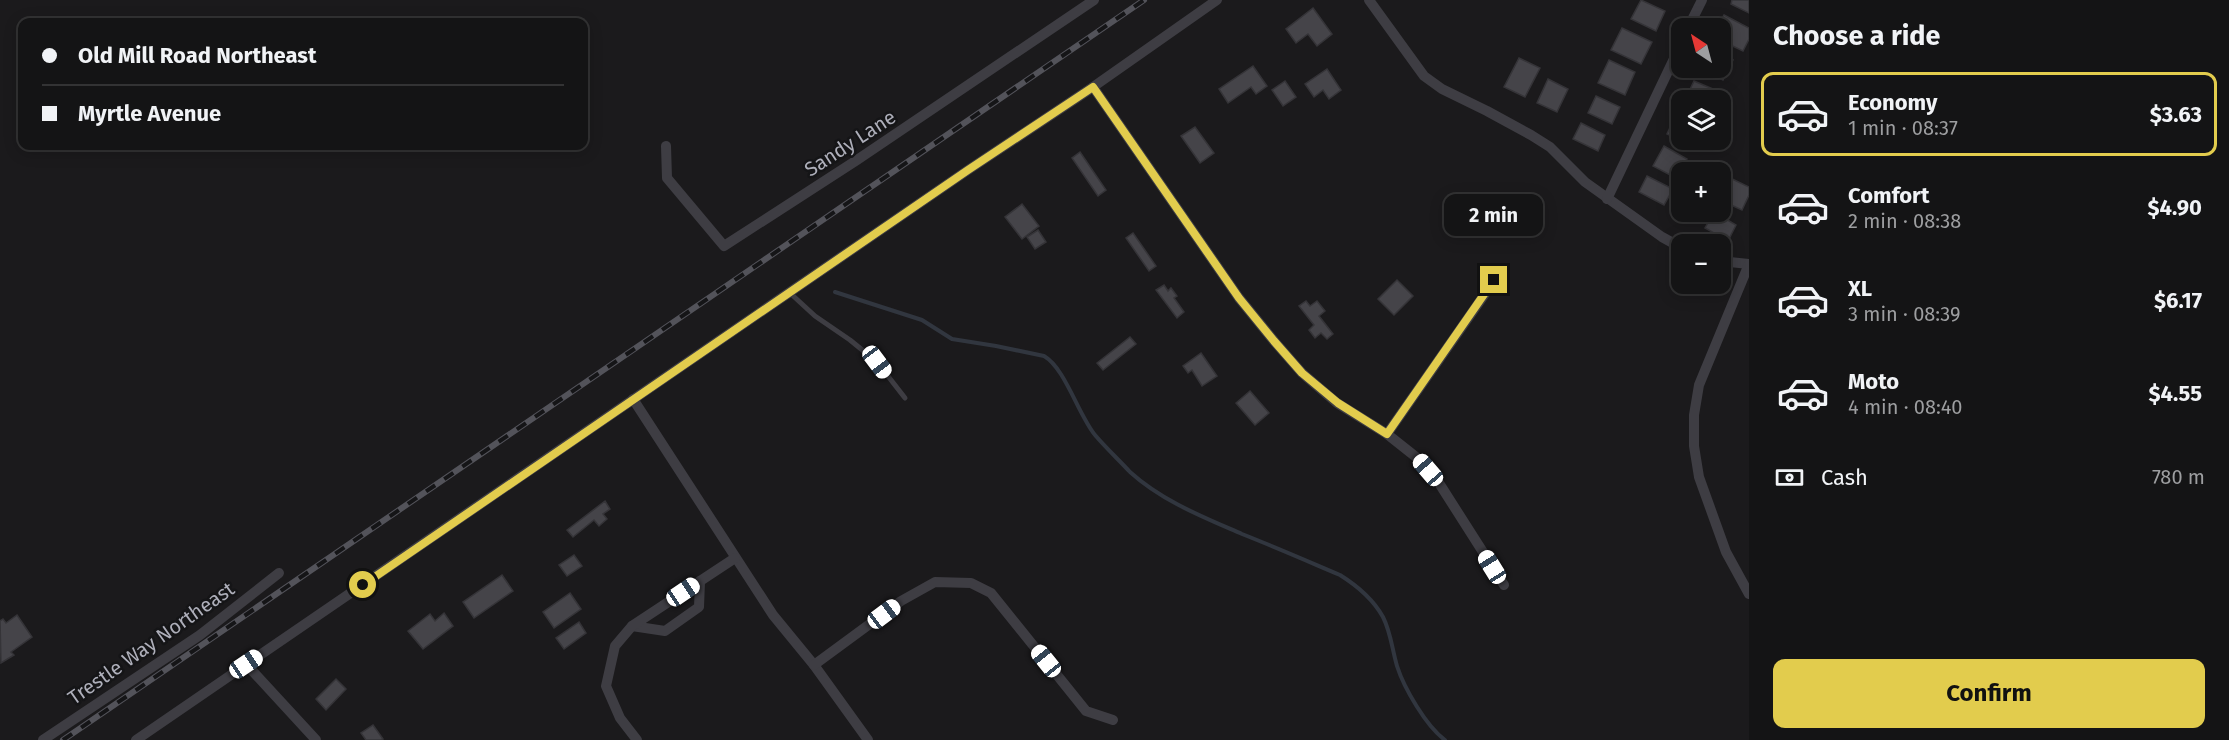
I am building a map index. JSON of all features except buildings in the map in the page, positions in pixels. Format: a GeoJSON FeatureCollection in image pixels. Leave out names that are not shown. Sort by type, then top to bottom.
{"type":"FeatureCollection","features":[{"type":"Feature","properties":{"kind":"street","name":"Sandy Lane"},"geometry":{"type":"LineString","coordinates":[[666,146],[667,178],[724,246],[857,160],[1094,0]]}},
{"type":"Feature","properties":{"kind":"street"},"geometry":{"type":"LineString","coordinates":[[136,740],[1217,0]]}},
{"type":"Feature","properties":{"kind":"street"},"geometry":{"type":"LineString","coordinates":[[1370,0],[1424,76],[1442,89],[1487,111],[1550,147],[1585,182],[1671,242]]}},
{"type":"Feature","properties":{"kind":"street"},"geometry":{"type":"LineString","coordinates":[[1693,18],[1702,0]]}},
{"type":"Feature","properties":{"kind":"street"},"geometry":{"type":"LineString","coordinates":[[1607,199],[1671,65]]}},
{"type":"Feature","properties":{"kind":"street"},"geometry":{"type":"LineString","coordinates":[[1093,87],[1239,298],[1274,341],[1302,373],[1338,403],[1387,434],[1416,457],[1439,483],[1504,585]]}},
{"type":"Feature","properties":{"kind":"street"},"geometry":{"type":"LineString","coordinates":[[1731,262],[1749,264],[1699,385],[1694,415],[1694,446],[1699,477],[1726,552],[1749,594]]}},
{"type":"Feature","properties":{"kind":"street"},"geometry":{"type":"LineString","coordinates":[[1387,434],[1494,280]]}},
{"type":"Feature","properties":{"kind":"street"},"geometry":{"type":"LineString","coordinates":[[633,399],[773,615],[814,665],[868,740]]}},
{"type":"Feature","properties":{"kind":"street"},"geometry":{"type":"LineString","coordinates":[[637,740],[620,718],[606,687],[615,646],[632,626],[735,558]]}},
{"type":"Feature","properties":{"kind":"street","name":"Trestle Way Northeast"},"geometry":{"type":"LineString","coordinates":[[43,740],[201,635],[279,573]]}},
{"type":"Feature","properties":{"kind":"street"},"geometry":{"type":"LineString","coordinates":[[632,626],[665,631],[699,607],[700,581]]}},
{"type":"Feature","properties":{"kind":"street"},"geometry":{"type":"LineString","coordinates":[[814,665],[901,601],[935,582],[971,583],[991,593],[1086,711],[1113,720]]}},
{"type":"Feature","properties":{"kind":"street"},"geometry":{"type":"LineString","coordinates":[[246,664],[316,740]]}},
{"type":"Feature","properties":{"kind":"lane"},"geometry":{"type":"LineString","coordinates":[[790,293],[815,316],[877,362],[904,398]]}},
{"type":"Feature","properties":{"kind":"waterway"},"geometry":{"type":"LineString","coordinates":[[835,292],[922,320],[952,339],[1044,356],[1058,370],[1095,435],[1142,482],[1169,500],[1198,515],[1340,575],[1364,593],[1386,623],[1397,666],[1410,695],[1430,726],[1445,740]]}},
{"type":"Feature","properties":{"kind":"railway"},"geometry":{"type":"LineString","coordinates":[[63,740],[1144,0]]}},
{"type":"Feature","properties":{"kind":"route"},"geometry":{"type":"LineString","coordinates":[[363,585],[968,170],[1093,87],[1167,190],[1239,298],[1274,341],[1302,373],[1338,403],[1387,434],[1494,280]]}}]}
